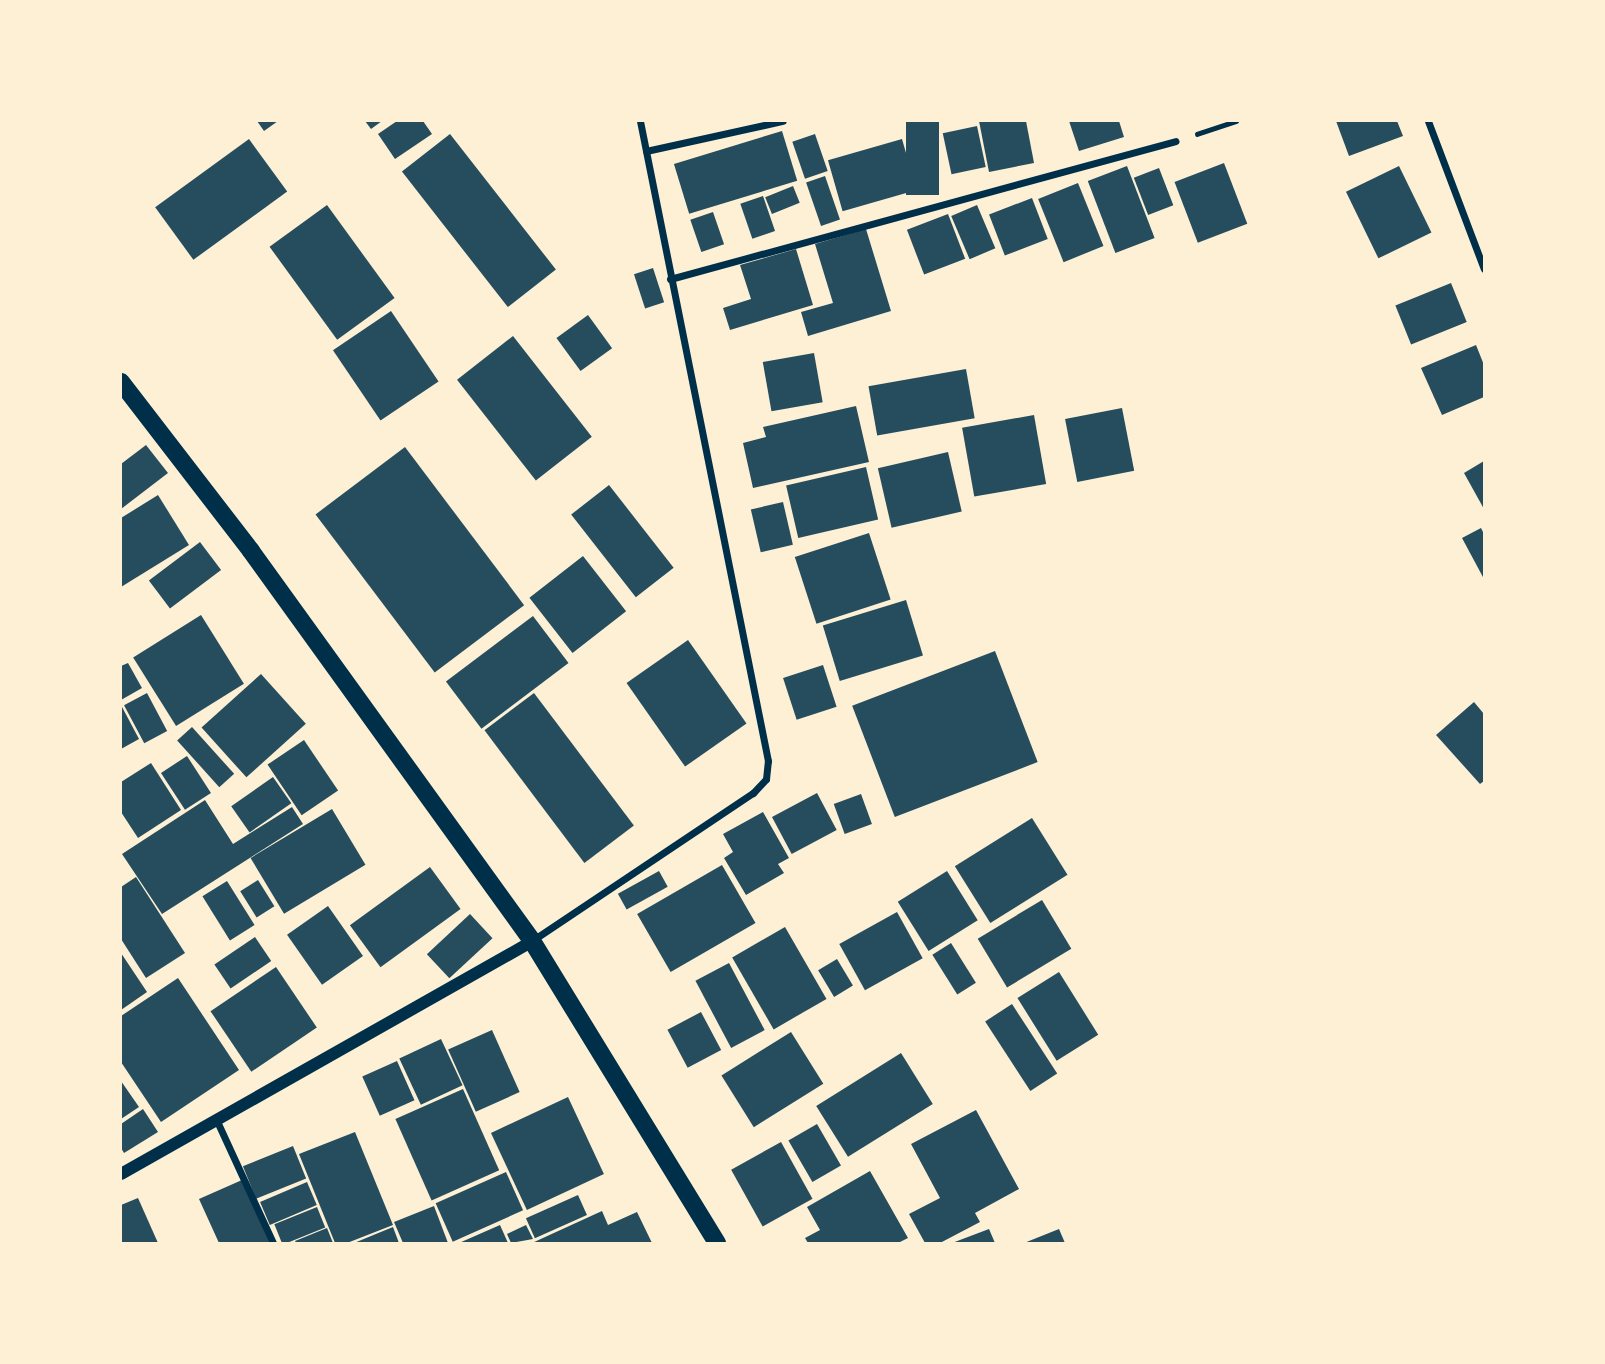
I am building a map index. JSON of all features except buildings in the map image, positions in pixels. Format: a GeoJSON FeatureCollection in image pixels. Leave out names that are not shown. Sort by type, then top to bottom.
{"type":"FeatureCollection","features":[{"type":"Feature","properties":{"kind":"main road"},"geometry":{"type":"LineString","coordinates":[[121,382],[251,551],[532,941],[717,1243]]}},
{"type":"Feature","properties":{"kind":"street"},"geometry":{"type":"LineString","coordinates":[[121,1174],[532,941],[752,793],[766,779],[768,761],[640,121]]}},
{"type":"Feature","properties":{"kind":"street"},"geometry":{"type":"LineString","coordinates":[[646,151],[783,121]]}},
{"type":"Feature","properties":{"kind":"street"},"geometry":{"type":"LineString","coordinates":[[1428,121],[1484,269]]}},
{"type":"Feature","properties":{"kind":"street"},"geometry":{"type":"LineString","coordinates":[[670,279],[1176,141]]}},
{"type":"Feature","properties":{"kind":"street"},"geometry":{"type":"LineString","coordinates":[[216,1119],[273,1243]]}},
{"type":"Feature","properties":{"kind":"path"},"geometry":{"type":"LineString","coordinates":[[1176,141],[1236,121]]}}]}
